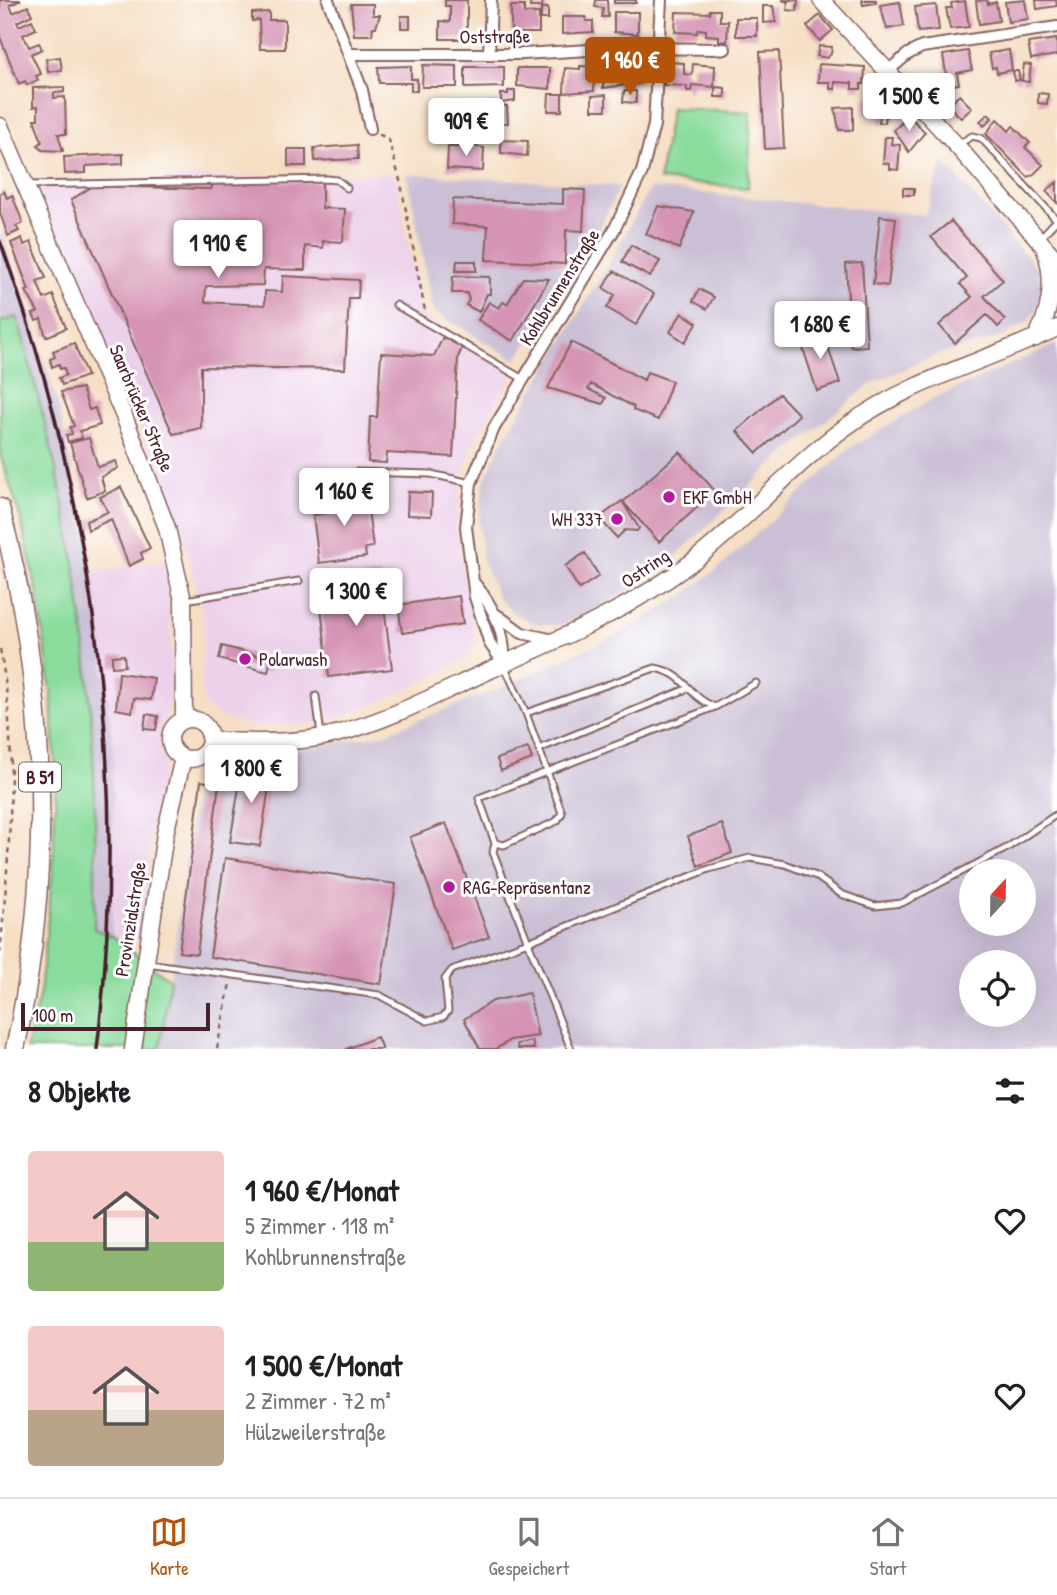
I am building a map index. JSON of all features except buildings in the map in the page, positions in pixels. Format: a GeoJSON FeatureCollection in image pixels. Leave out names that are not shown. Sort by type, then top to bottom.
{"type":"FeatureCollection","features":[{"type":"Feature","properties":{"kind":"main road","name":"B 51"},"geometry":{"type":"LineString","coordinates":[[0,508],[29,647],[41,785],[33,934],[15,1049]]}},
{"type":"Feature","properties":{"kind":"street"},"geometry":{"type":"LineString","coordinates":[[328,0],[349,54],[370,129]]}},
{"type":"Feature","properties":{"kind":"street"},"geometry":{"type":"LineString","coordinates":[[489,54],[491,0]]}},
{"type":"Feature","properties":{"kind":"street","name":"Kohlbrunnenstraße"},"geometry":{"type":"LineString","coordinates":[[504,664],[486,634],[475,597],[466,527],[471,483],[489,438],[633,195],[652,135],[661,0]]}},
{"type":"Feature","properties":{"kind":"street"},"geometry":{"type":"LineString","coordinates":[[831,4],[1057,261]]}},
{"type":"Feature","properties":{"kind":"street"},"geometry":{"type":"LineString","coordinates":[[888,71],[908,54],[922,47],[1057,27]]}},
{"type":"Feature","properties":{"kind":"street","name":"Oststraße"},"geometry":{"type":"LineString","coordinates":[[349,54],[489,54],[659,47],[725,49]]}},
{"type":"Feature","properties":{"kind":"street","name":"Saarbrücker Straße"},"geometry":{"type":"LineString","coordinates":[[0,126],[157,501],[177,561],[183,601],[184,720]]}},
{"type":"Feature","properties":{"kind":"street"},"geometry":{"type":"LineString","coordinates":[[1036,338],[1049,306],[1052,284],[1042,243]]}},
{"type":"Feature","properties":{"kind":"street","name":"Ostring"},"geometry":{"type":"LineString","coordinates":[[210,740],[300,740],[321,737],[400,711],[589,626],[664,583],[720,539],[815,452],[874,408],[901,393],[1057,328]]}},
{"type":"Feature","properties":{"kind":"street","name":"Kohlbrunnenstraße"},"geometry":{"type":"LineString","coordinates":[[475,584],[492,611],[505,644],[504,664]]}},
{"type":"Feature","properties":{"kind":"street","name":"Kohlbrunnenstraße"},"geometry":{"type":"LineString","coordinates":[[492,611],[522,633],[558,640]]}},
{"type":"Feature","properties":{"kind":"street"},"geometry":{"type":"LineString","coordinates":[[184,720],[202,723],[210,740],[201,756],[183,758],[173,750],[170,737],[174,726],[184,720]]}},
{"type":"Feature","properties":{"kind":"street","name":"Provinzialstraße"},"geometry":{"type":"LineString","coordinates":[[133,1049],[144,962],[172,795],[183,758]]}},
{"type":"Feature","properties":{"kind":"lane"},"geometry":{"type":"LineString","coordinates":[[957,146],[972,136],[981,138],[1057,220],[1042,243]]}},
{"type":"Feature","properties":{"kind":"lane"},"geometry":{"type":"LineString","coordinates":[[26,186],[327,179],[337,180],[348,188]]}},
{"type":"Feature","properties":{"kind":"lane"},"geometry":{"type":"LineString","coordinates":[[396,305],[523,379]]}},
{"type":"Feature","properties":{"kind":"lane"},"geometry":{"type":"LineString","coordinates":[[357,472],[431,474],[471,483]]}},
{"type":"Feature","properties":{"kind":"lane"},"geometry":{"type":"LineString","coordinates":[[183,601],[299,581]]}},
{"type":"Feature","properties":{"kind":"lane"},"geometry":{"type":"LineString","coordinates":[[495,843],[503,845],[557,821],[562,813],[526,713],[504,664]]}},
{"type":"Feature","properties":{"kind":"lane"},"geometry":{"type":"LineString","coordinates":[[526,713],[655,668],[674,671],[700,701],[715,707]]}},
{"type":"Feature","properties":{"kind":"lane"},"geometry":{"type":"LineString","coordinates":[[571,1049],[493,852],[495,843],[479,798],[715,707],[756,683]]}},
{"type":"Feature","properties":{"kind":"lane"},"geometry":{"type":"LineString","coordinates":[[539,749],[689,688]]}},
{"type":"Feature","properties":{"kind":"lane"},"geometry":{"type":"LineString","coordinates":[[316,696],[321,737]]}},
{"type":"Feature","properties":{"kind":"lane"},"geometry":{"type":"LineString","coordinates":[[144,962],[379,995],[427,1021],[443,1017],[448,1011],[445,979],[452,970],[709,869],[750,858],[785,864],[816,876],[841,894],[875,906],[902,903],[1007,848],[1057,814]]}},
{"type":"Feature","properties":{"kind":"path"},"geometry":{"type":"LineString","coordinates":[[370,129],[389,140],[401,184],[426,315]]}},
{"type":"Feature","properties":{"kind":"path"},"geometry":{"type":"LineString","coordinates":[[0,649],[7,685],[10,842],[0,954]]}},
{"type":"Feature","properties":{"kind":"path"},"geometry":{"type":"LineString","coordinates":[[217,1049],[229,992]]}},
{"type":"Feature","properties":{"kind":"shaded area"},"geometry":{"type":"Polygon","coordinates":[[[943,161],[1038,269],[1041,290],[1036,310],[1026,323],[1001,337],[933,356],[869,385],[775,462],[662,569],[603,606],[561,625],[536,624],[513,613],[498,598],[482,559],[479,521],[484,481],[501,444],[611,260],[650,188],[925,215],[943,161]]]}},
{"type":"Feature","properties":{"kind":"shaded area"},"geometry":{"type":"Polygon","coordinates":[[[394,173],[422,316],[517,370],[474,441],[461,482],[457,530],[475,640],[467,658],[408,690],[348,715],[306,725],[256,726],[219,717],[204,705],[201,686],[204,619],[183,534],[151,451],[35,181],[394,173]]]}},
{"type":"Feature","properties":{"kind":"shaded area"},"geometry":{"type":"Polygon","coordinates":[[[407,174],[620,186],[596,235],[516,360],[433,311],[407,174]]]}},
{"type":"Feature","properties":{"kind":"shaded area"},"geometry":{"type":"Polygon","coordinates":[[[0,232],[28,306],[59,409],[94,572],[113,748],[112,936],[94,930],[93,749],[71,544],[44,415],[17,318],[0,322],[0,232]]]}},
{"type":"Feature","properties":{"kind":"shaded area"},"geometry":{"type":"Polygon","coordinates":[[[1057,344],[1057,1049],[161,1049],[198,771],[212,757],[289,751],[381,735],[495,690],[615,636],[679,598],[719,568],[850,448],[932,399],[1057,344]]]}},
{"type":"Feature","properties":{"kind":"shaded area"},"geometry":{"type":"Polygon","coordinates":[[[165,561],[172,659],[171,700],[161,732],[168,752],[150,830],[149,871],[139,940],[112,936],[113,748],[94,572],[165,561]]]}},
{"type":"Feature","properties":{"kind":"green space"},"geometry":{"type":"Polygon","coordinates":[[[671,108],[751,112],[748,188],[659,180],[671,108]]]}},
{"type":"Feature","properties":{"kind":"green space"},"geometry":{"type":"Polygon","coordinates":[[[17,317],[60,487],[78,592],[92,736],[94,929],[112,936],[170,980],[160,1049],[26,1049],[40,992],[53,870],[56,775],[51,691],[38,595],[20,516],[0,454],[0,322],[17,317]]]}},
{"type":"Feature","properties":{"kind":"railway"},"geometry":{"type":"LineString","coordinates":[[0,241],[33,338],[59,437],[81,538],[96,639],[106,742],[109,844],[106,947],[97,1049]]}},
{"type":"Feature","properties":{"kind":"place","name":"EKF GmbH"},"geometry":{"type":"Point","coordinates":[669,497]}},
{"type":"Feature","properties":{"kind":"place","name":"WH 337"},"geometry":{"type":"Point","coordinates":[617,519]}},
{"type":"Feature","properties":{"kind":"place","name":"Polarwash"},"geometry":{"type":"Point","coordinates":[245,659]}},
{"type":"Feature","properties":{"kind":"place","name":"RAG-Repräsentanz"},"geometry":{"type":"Point","coordinates":[449,887]}}]}
